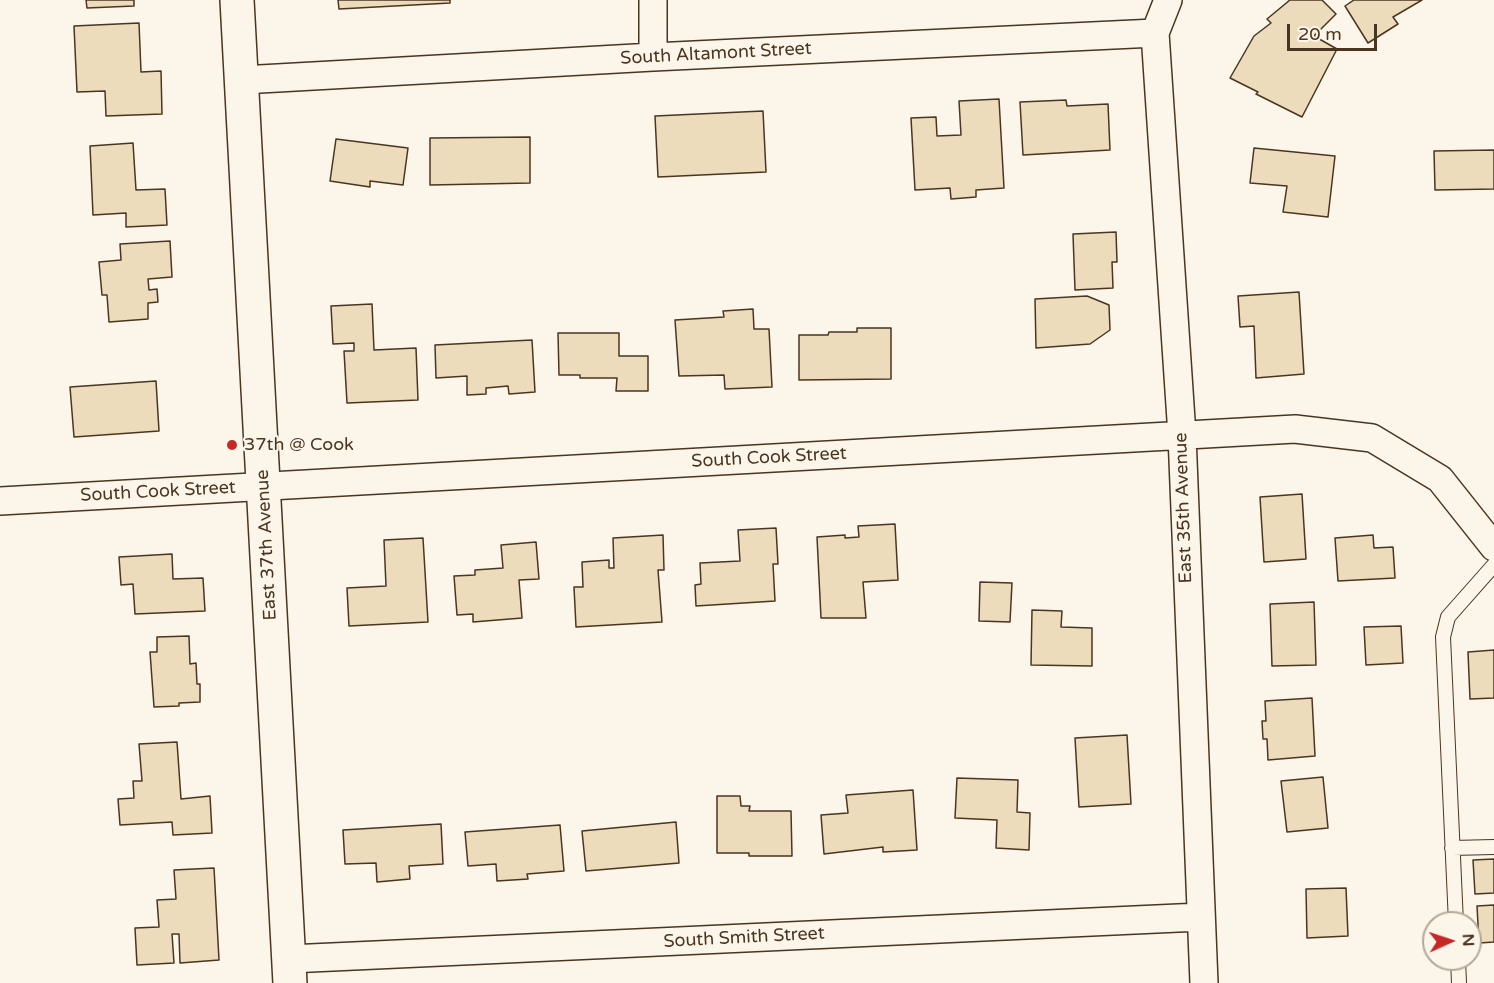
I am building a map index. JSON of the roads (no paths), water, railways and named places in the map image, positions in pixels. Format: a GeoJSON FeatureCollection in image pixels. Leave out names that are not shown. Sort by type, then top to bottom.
{"type":"FeatureCollection","features":[{"type":"Feature","properties":{"kind":"street","name":"East 37th Avenue"},"geometry":{"type":"LineString","coordinates":[[237,0],[289,971]]}},
{"type":"Feature","properties":{"kind":"street"},"geometry":{"type":"LineString","coordinates":[[652,57],[653,0]]}},
{"type":"Feature","properties":{"kind":"street"},"geometry":{"type":"LineString","coordinates":[[1155,33],[1168,0]]}},
{"type":"Feature","properties":{"kind":"street","name":"South Altamont Street"},"geometry":{"type":"LineString","coordinates":[[242,80],[652,57],[1155,33]]}},
{"type":"Feature","properties":{"kind":"street","name":"East 35th Avenue"},"geometry":{"type":"LineString","coordinates":[[1155,33],[1182,435],[1204,983]]}},
{"type":"Feature","properties":{"kind":"street","name":"South Cook Street"},"geometry":{"type":"LineString","coordinates":[[0,501],[1295,429],[1372,438],[1440,479],[1494,547]]}},
{"type":"Feature","properties":{"kind":"street","name":"South Smith Street"},"geometry":{"type":"LineString","coordinates":[[289,971],[1200,917]]}},
{"type":"Feature","properties":{"kind":"lane"},"geometry":{"type":"LineString","coordinates":[[1455,911],[1443,637],[1448,616],[1494,565]]}},
{"type":"Feature","properties":{"kind":"lane"},"geometry":{"type":"LineString","coordinates":[[1452,848],[1494,847]]}},
{"type":"Feature","properties":{"kind":"place","name":"37th @ Cook"},"geometry":{"type":"Point","coordinates":[232,445]}}]}
